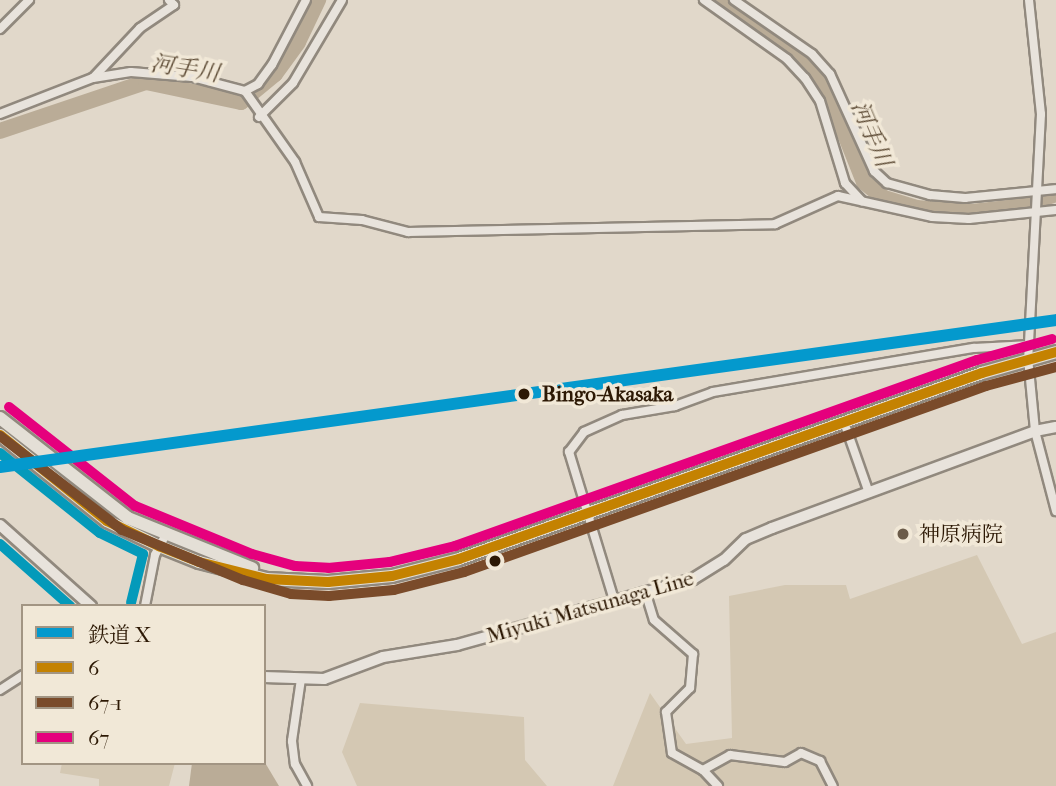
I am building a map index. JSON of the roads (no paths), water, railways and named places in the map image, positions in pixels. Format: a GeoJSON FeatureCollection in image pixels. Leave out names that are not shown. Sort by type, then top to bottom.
{"type":"FeatureCollection","features":[{"type":"Feature","properties":{"kind":"main road"},"geometry":{"type":"LineString","coordinates":[[0,435],[107,521],[162,541],[228,570],[293,580],[328,582],[392,576],[458,559],[844,422],[1029,351],[1056,352]]}},
{"type":"Feature","properties":{"kind":"main road"},"geometry":{"type":"LineString","coordinates":[[0,418],[80,484],[162,541]]}},
{"type":"Feature","properties":{"kind":"main road","name":"Miyuki Matsunaga Line"},"geometry":{"type":"LineString","coordinates":[[266,677],[324,679],[383,657],[457,645],[693,579],[724,561],[746,539],[1035,431],[1056,427]]}},
{"type":"Feature","properties":{"kind":"main road"},"geometry":{"type":"LineString","coordinates":[[0,524],[86,604]]}},
{"type":"Feature","properties":{"kind":"street"},"geometry":{"type":"LineString","coordinates":[[0,29],[29,0]]}},
{"type":"Feature","properties":{"kind":"street"},"geometry":{"type":"LineString","coordinates":[[93,78],[140,28],[174,5],[169,0]]}},
{"type":"Feature","properties":{"kind":"street"},"geometry":{"type":"LineString","coordinates":[[246,92],[258,83],[272,65],[306,0]]}},
{"type":"Feature","properties":{"kind":"street"},"geometry":{"type":"LineString","coordinates":[[258,113],[293,83],[342,0]]}},
{"type":"Feature","properties":{"kind":"street"},"geometry":{"type":"LineString","coordinates":[[705,0],[787,59],[805,78],[820,101],[845,183],[862,201]]}},
{"type":"Feature","properties":{"kind":"street"},"geometry":{"type":"LineString","coordinates":[[734,0],[811,54],[830,74],[874,171],[887,183],[910,192],[965,198],[1036,195],[1056,189]]}},
{"type":"Feature","properties":{"kind":"street"},"geometry":{"type":"LineString","coordinates":[[1029,0],[1041,114],[1029,351],[1035,431],[1056,511]]}},
{"type":"Feature","properties":{"kind":"street"},"geometry":{"type":"LineString","coordinates":[[0,114],[93,78],[131,72],[192,77],[246,92],[258,113],[295,162],[319,217],[362,220],[408,232],[775,224],[838,196],[932,217],[1056,210]]}},
{"type":"Feature","properties":{"kind":"street"},"geometry":{"type":"LineString","coordinates":[[614,600],[594,522],[585,513],[569,452],[583,432],[622,415],[676,406],[713,392],[974,348],[1029,351]]}},
{"type":"Feature","properties":{"kind":"street"},"geometry":{"type":"LineString","coordinates":[[844,422],[869,493]]}},
{"type":"Feature","properties":{"kind":"street"},"geometry":{"type":"LineString","coordinates":[[146,604],[162,541]]}},
{"type":"Feature","properties":{"kind":"street"},"geometry":{"type":"LineString","coordinates":[[645,591],[654,620],[693,654],[690,688],[666,712],[666,730],[672,752],[703,770],[718,786]]}},
{"type":"Feature","properties":{"kind":"street"},"geometry":{"type":"LineString","coordinates":[[0,690],[21,676]]}},
{"type":"Feature","properties":{"kind":"street"},"geometry":{"type":"LineString","coordinates":[[301,679],[292,741],[295,764],[307,786]]}},
{"type":"Feature","properties":{"kind":"street"},"geometry":{"type":"LineString","coordinates":[[703,770],[730,755],[785,762],[801,753],[820,761],[833,786]]}},
{"type":"Feature","properties":{"kind":"waterway","name":"河手川"},"geometry":{"type":"LineString","coordinates":[[0,131],[146,82],[241,102],[275,74],[298,42],[318,0]]}},
{"type":"Feature","properties":{"kind":"waterway","name":"河手川"},"geometry":{"type":"LineString","coordinates":[[719,0],[810,62],[831,99],[864,182],[884,198],[916,208],[972,212],[1017,207],[1056,194]]}},
{"type":"Feature","properties":{"kind":"rail line","name":"X"},"geometry":{"type":"LineString","coordinates":[[0,467],[1056,320]]}},
{"type":"Feature","properties":{"kind":"place","name":"Bingo-Akasaka"},"geometry":{"type":"Point","coordinates":[524,394]}},
{"type":"Feature","properties":{"kind":"place","name":"神原病院"},"geometry":{"type":"Point","coordinates":[903,534]}}]}
